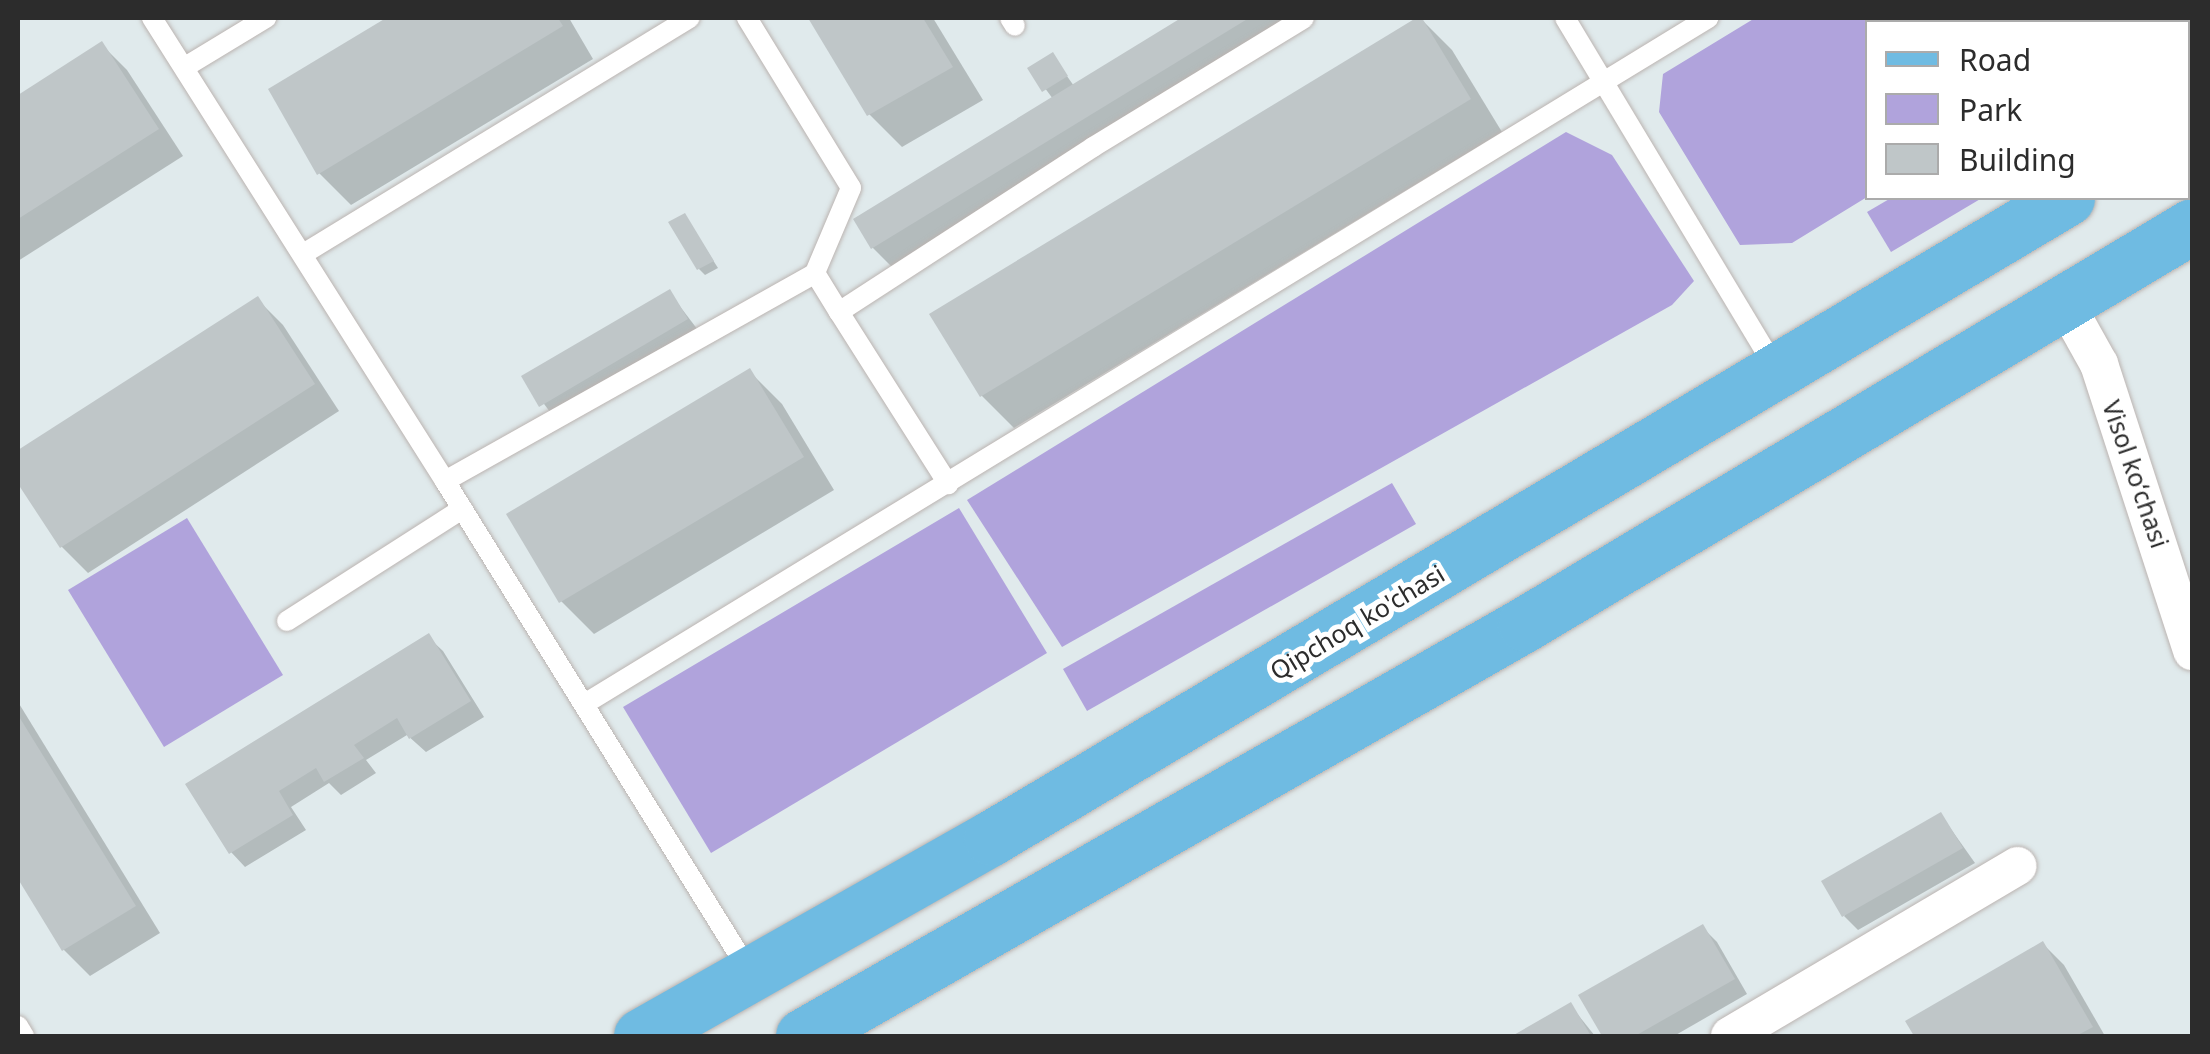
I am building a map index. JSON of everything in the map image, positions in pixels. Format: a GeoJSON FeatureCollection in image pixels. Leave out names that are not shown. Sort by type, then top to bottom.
{"type":"FeatureCollection","features":[{"type":"Feature","properties":{"kind":"main road","name":"Qipchoq ko'chasi"},"geometry":{"type":"LineString","coordinates":[[641,1036],[991,838],[2065,200]]}},
{"type":"Feature","properties":{"kind":"main road"},"geometry":{"type":"LineString","coordinates":[[803,1036],[859,1023],[1028,908],[1525,624],[2192,226]]}},
{"type":"Feature","properties":{"kind":"main road"},"geometry":{"type":"LineString","coordinates":[[991,838],[1016,847],[1032,864],[1034,884],[1028,908]]}},
{"type":"Feature","properties":{"kind":"street","name":"Visol koʻchasi"},"geometry":{"type":"LineString","coordinates":[[2064,303],[2099,364],[2192,652]]}},
{"type":"Feature","properties":{"kind":"street"},"geometry":{"type":"LineString","coordinates":[[1730,1036],[2018,866]]}},
{"type":"Feature","properties":{"kind":"lane"},"geometry":{"type":"LineString","coordinates":[[152,18],[586,703],[751,974]]}},
{"type":"Feature","properties":{"kind":"lane"},"geometry":{"type":"LineString","coordinates":[[185,67],[266,18]]}},
{"type":"Feature","properties":{"kind":"lane"},"geometry":{"type":"LineString","coordinates":[[303,254],[690,18]]}},
{"type":"Feature","properties":{"kind":"lane"},"geometry":{"type":"LineString","coordinates":[[445,481],[815,273],[851,188],[747,18]]}},
{"type":"Feature","properties":{"kind":"lane"},"geometry":{"type":"LineString","coordinates":[[839,312],[1093,147],[1304,18]]}},
{"type":"Feature","properties":{"kind":"lane"},"geometry":{"type":"LineString","coordinates":[[1566,18],[1778,372]]}},
{"type":"Feature","properties":{"kind":"lane"},"geometry":{"type":"LineString","coordinates":[[586,703],[1708,18]]}},
{"type":"Feature","properties":{"kind":"lane"},"geometry":{"type":"LineString","coordinates":[[815,273],[948,484]]}},
{"type":"Feature","properties":{"kind":"lane"},"geometry":{"type":"LineString","coordinates":[[287,621],[462,508]]}},
{"type":"Feature","properties":{"kind":"lane"},"geometry":{"type":"LineString","coordinates":[[18,1026],[24,1036]]}},
{"type":"Feature","properties":{"kind":"green space"},"geometry":{"type":"Polygon","coordinates":[[[1755,18],[2162,18],[1865,20],[1865,198],[1792,243],[1740,245],[1659,112],[1663,74],[1755,18]]]}},
{"type":"Feature","properties":{"kind":"green space"},"geometry":{"type":"Polygon","coordinates":[[[1566,132],[1612,155],[1694,281],[1672,305],[1062,647],[967,500],[1566,132]]]}},
{"type":"Feature","properties":{"kind":"green space"},"geometry":{"type":"Polygon","coordinates":[[[1888,200],[1979,200],[1891,252],[1867,212],[1888,200]]]}},
{"type":"Feature","properties":{"kind":"green space"},"geometry":{"type":"Polygon","coordinates":[[[1392,483],[1416,524],[1087,711],[1063,669],[1392,483]]]}},
{"type":"Feature","properties":{"kind":"green space"},"geometry":{"type":"Polygon","coordinates":[[[959,508],[1047,653],[711,853],[623,707],[959,508]]]}},
{"type":"Feature","properties":{"kind":"green space"},"geometry":{"type":"Polygon","coordinates":[[[187,518],[283,675],[164,747],[68,590],[187,518]]]}},
{"type":"Feature","properties":{"kind":"building"},"geometry":{"type":"Polygon","coordinates":[[[386,18],[558,18],[563,26],[317,175],[268,89],[386,18]]]}},
{"type":"Feature","properties":{"kind":"building"},"geometry":{"type":"Polygon","coordinates":[[[808,18],[923,18],[953,67],[867,116],[808,18]]]}},
{"type":"Feature","properties":{"kind":"building"},"geometry":{"type":"Polygon","coordinates":[[[1181,18],[1249,18],[871,249],[853,219],[1181,18]]]}},
{"type":"Feature","properties":{"kind":"building"},"geometry":{"type":"Polygon","coordinates":[[[1416,18],[1422,18],[1471,99],[980,397],[929,314],[1416,18]]]}},
{"type":"Feature","properties":{"kind":"building"},"geometry":{"type":"Polygon","coordinates":[[[102,41],[159,129],[18,219],[18,95],[102,41]]]}},
{"type":"Feature","properties":{"kind":"building"},"geometry":{"type":"Polygon","coordinates":[[[1053,52],[1068,76],[1042,92],[1027,68],[1053,52]]]}},
{"type":"Feature","properties":{"kind":"building"},"geometry":{"type":"Polygon","coordinates":[[[685,213],[714,261],[697,270],[668,222],[685,213]]]}},
{"type":"Feature","properties":{"kind":"building"},"geometry":{"type":"Polygon","coordinates":[[[670,289],[688,319],[539,407],[521,376],[670,289]]]}},
{"type":"Feature","properties":{"kind":"building"},"geometry":{"type":"Polygon","coordinates":[[[258,296],[315,384],[60,548],[18,484],[18,450],[258,296]]]}},
{"type":"Feature","properties":{"kind":"building"},"geometry":{"type":"Polygon","coordinates":[[[750,368],[804,457],[559,603],[506,514],[750,368]]]}},
{"type":"Feature","properties":{"kind":"building"},"geometry":{"type":"Polygon","coordinates":[[[429,633],[471,701],[409,739],[397,718],[354,745],[364,758],[324,782],[316,768],[279,791],[293,815],[229,854],[185,784],[429,633]]]}},
{"type":"Feature","properties":{"kind":"building"},"geometry":{"type":"Polygon","coordinates":[[[18,715],[136,906],[62,951],[18,879],[18,715]]]}},
{"type":"Feature","properties":{"kind":"building"},"geometry":{"type":"Polygon","coordinates":[[[1941,812],[1963,848],[1842,917],[1821,881],[1941,812]]]}},
{"type":"Feature","properties":{"kind":"building"},"geometry":{"type":"Polygon","coordinates":[[[1703,924],[1735,979],[1635,1036],[1602,1036],[1578,995],[1703,924]]]}},
{"type":"Feature","properties":{"kind":"building"},"geometry":{"type":"Polygon","coordinates":[[[2043,941],[2093,1027],[2076,1036],[1914,1036],[1905,1021],[2043,941]]]}},
{"type":"Feature","properties":{"kind":"building"},"geometry":{"type":"Polygon","coordinates":[[[1571,1002],[1591,1036],[1512,1036],[1571,1002]]]}}]}
